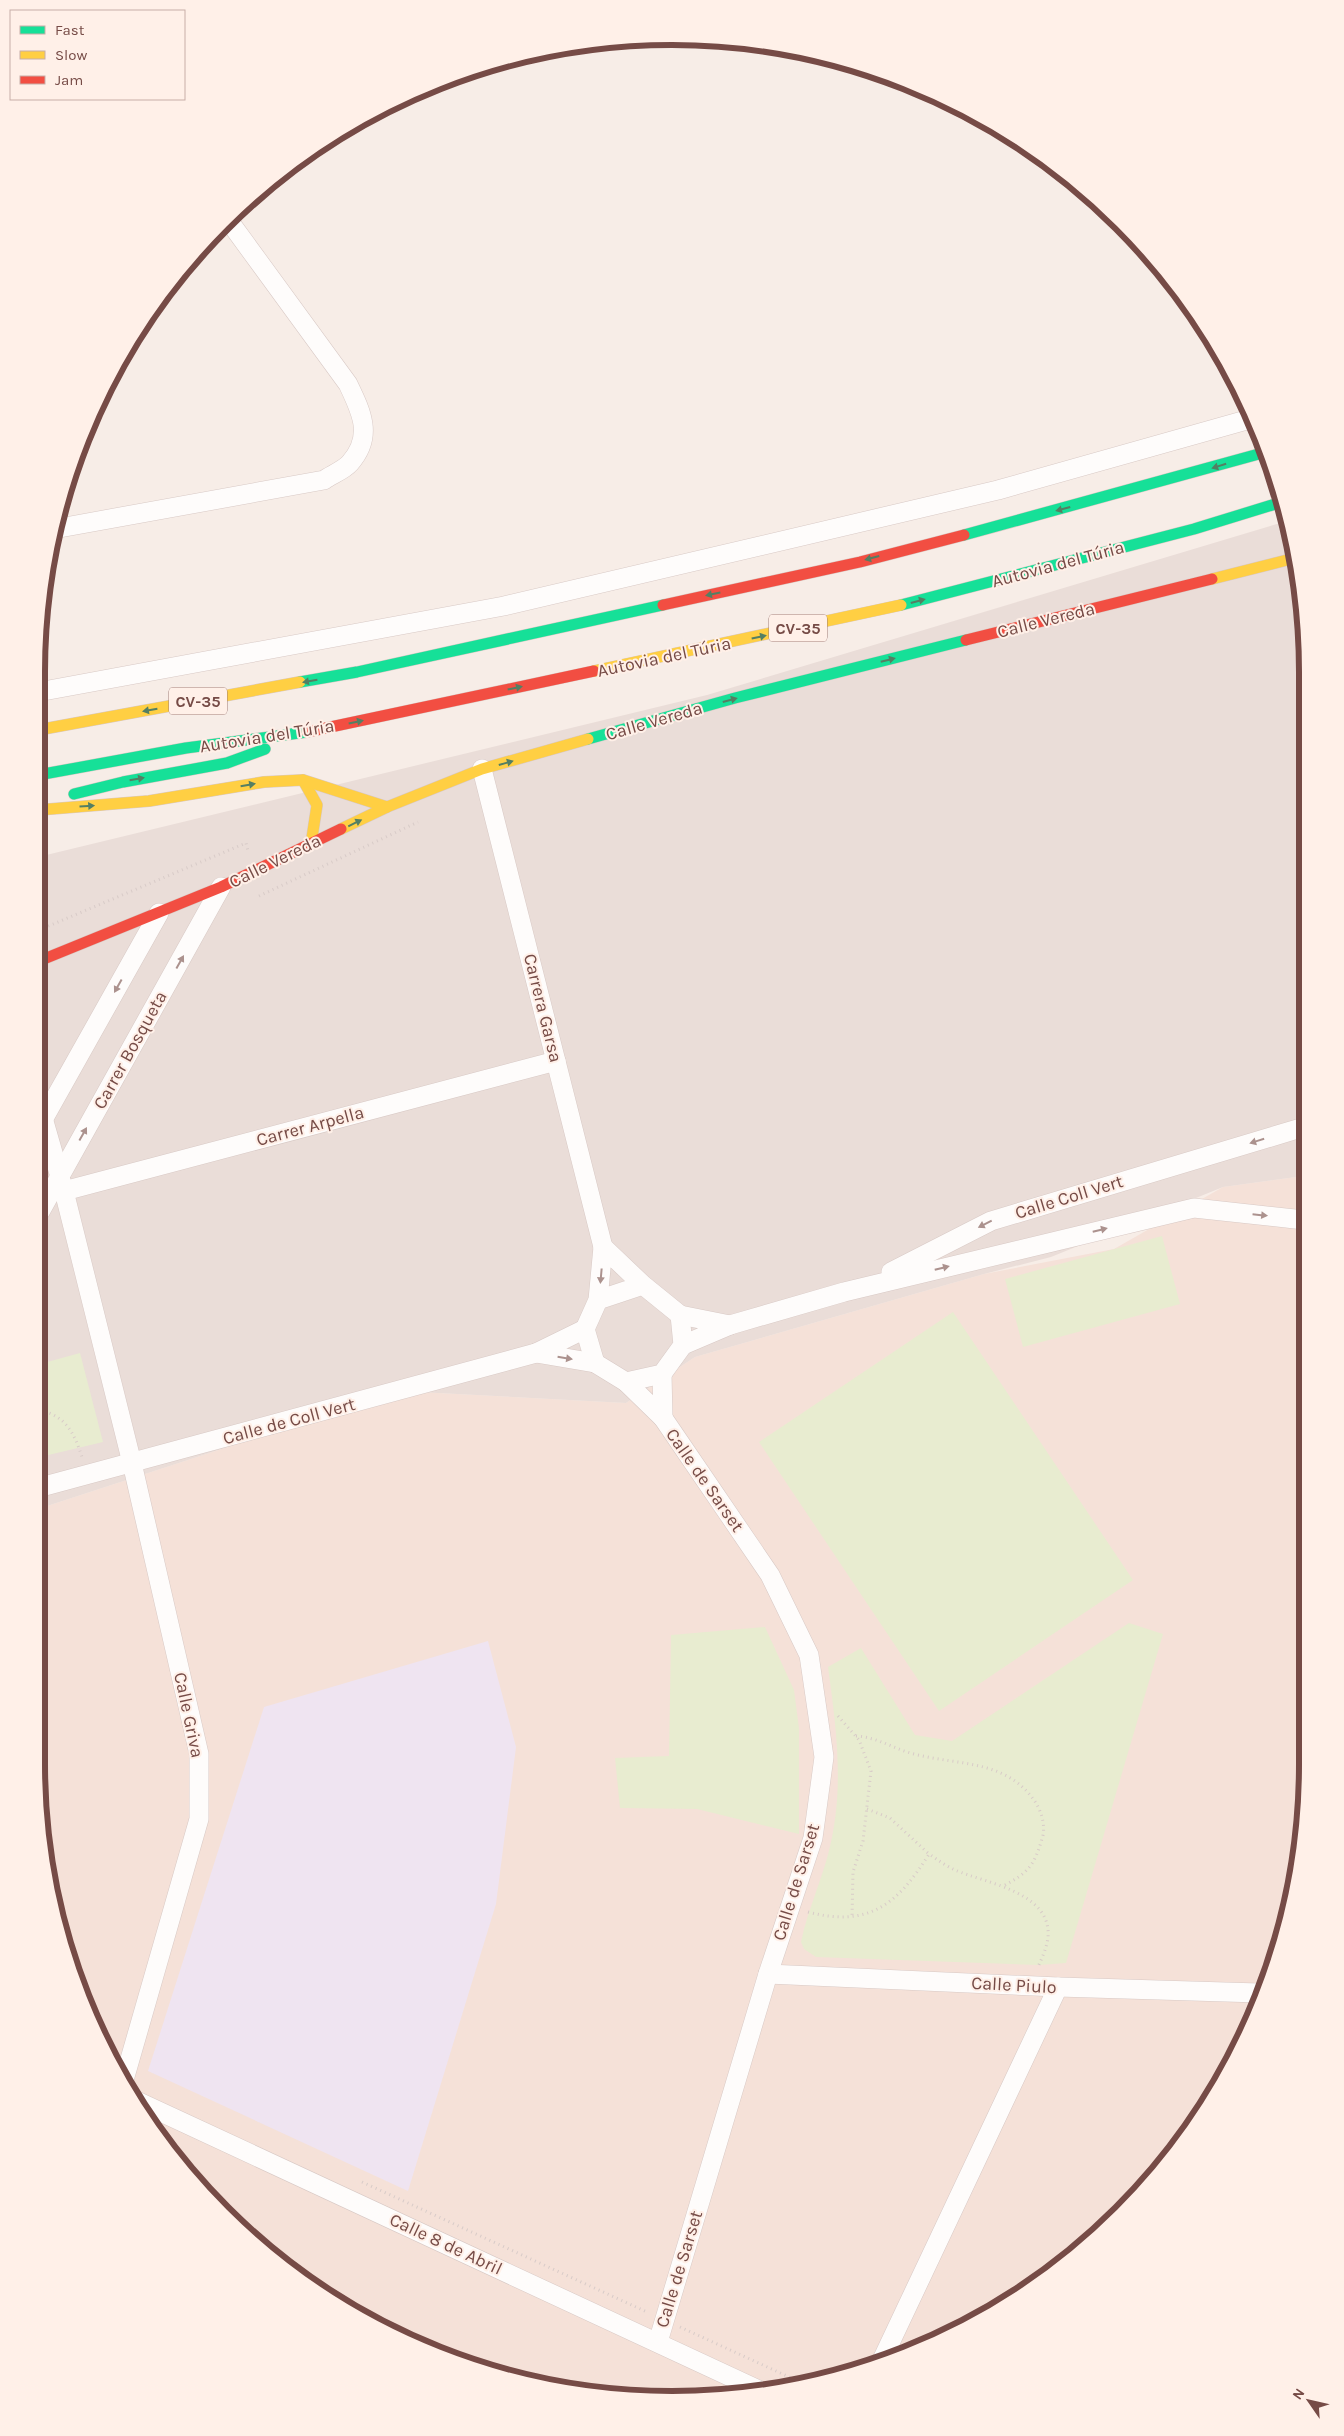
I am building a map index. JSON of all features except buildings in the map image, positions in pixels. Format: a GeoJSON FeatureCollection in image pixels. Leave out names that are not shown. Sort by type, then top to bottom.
{"type":"FeatureCollection","features":[{"type":"Feature","properties":{"kind":"main road","name":"CV-35"},"geometry":{"type":"LineString","coordinates":[[45,729],[358,672],[860,562],[1166,481],[1260,454]]}},
{"type":"Feature","properties":{"kind":"main road","name":"Autovia del Túria"},"geometry":{"type":"LineString","coordinates":[[45,774],[186,748],[308,732],[870,613],[1194,528],[1276,504]]}},
{"type":"Feature","properties":{"kind":"main road","name":"Calle Vereda"},"geometry":{"type":"LineString","coordinates":[[45,958],[221,887],[387,807],[482,769],[735,698],[1289,560]]}},
{"type":"Feature","properties":{"kind":"main road"},"geometry":{"type":"LineString","coordinates":[[45,801],[123,782],[227,763],[308,732]]}},
{"type":"Feature","properties":{"kind":"main road"},"geometry":{"type":"LineString","coordinates":[[303,780],[317,805],[311,844]]}},
{"type":"Feature","properties":{"kind":"main road"},"geometry":{"type":"LineString","coordinates":[[45,809],[149,802],[264,782],[303,780],[387,807]]}},
{"type":"Feature","properties":{"kind":"street"},"geometry":{"type":"LineString","coordinates":[[62,528],[324,480],[350,464],[364,438],[362,413],[348,384],[232,226]]}},
{"type":"Feature","properties":{"kind":"street"},"geometry":{"type":"LineString","coordinates":[[45,691],[504,606],[998,490],[1246,420]]}},
{"type":"Feature","properties":{"kind":"street","name":"Carrera Garsa"},"geometry":{"type":"LineString","coordinates":[[482,769],[604,1247],[598,1300]]}},
{"type":"Feature","properties":{"kind":"street","name":"Carrer Bosqueta"},"geometry":{"type":"LineString","coordinates":[[45,1206],[62,1184],[221,887]]}},
{"type":"Feature","properties":{"kind":"street"},"geometry":{"type":"LineString","coordinates":[[45,1110],[159,912]]}},
{"type":"Feature","properties":{"kind":"street","name":"Carrer Arpella"},"geometry":{"type":"LineString","coordinates":[[62,1184],[556,1061]]}},
{"type":"Feature","properties":{"kind":"street","name":"Calle Coll Vert"},"geometry":{"type":"LineString","coordinates":[[844,1292],[910,1264],[991,1220],[1299,1128]]}},
{"type":"Feature","properties":{"kind":"street","name":"Calle Griva"},"geometry":{"type":"LineString","coordinates":[[45,1130],[62,1184],[132,1463],[199,1754],[199,1819],[126,2072]]}},
{"type":"Feature","properties":{"kind":"street","name":"Calle Coll Vert"},"geometry":{"type":"LineString","coordinates":[[682,1345],[730,1325],[844,1292],[1194,1208],[1299,1219]]}},
{"type":"Feature","properties":{"kind":"street"},"geometry":{"type":"LineString","coordinates":[[604,1247],[643,1285],[680,1315],[682,1345],[662,1374],[626,1382],[594,1363],[586,1329],[598,1300],[643,1285]]}},
{"type":"Feature","properties":{"kind":"street","name":"Calle Coll Vert"},"geometry":{"type":"LineString","coordinates":[[680,1315],[730,1325]]}},
{"type":"Feature","properties":{"kind":"street","name":"Calle de Coll Vert"},"geometry":{"type":"LineString","coordinates":[[45,1486],[536,1353],[586,1329]]}},
{"type":"Feature","properties":{"kind":"street","name":"Calle de Coll Vert"},"geometry":{"type":"LineString","coordinates":[[536,1353],[594,1363]]}},
{"type":"Feature","properties":{"kind":"street","name":"Calle de Sarset"},"geometry":{"type":"LineString","coordinates":[[662,1374],[663,1418]]}},
{"type":"Feature","properties":{"kind":"street","name":"Calle de Sarset"},"geometry":{"type":"LineString","coordinates":[[626,1382],[663,1418],[770,1575],[809,1656],[824,1757],[813,1838],[768,1974],[658,2342]]}},
{"type":"Feature","properties":{"kind":"street","name":"Calle Piulo"},"geometry":{"type":"LineString","coordinates":[[768,1974],[1058,1987],[1255,1993]]}},
{"type":"Feature","properties":{"kind":"street"},"geometry":{"type":"LineString","coordinates":[[885,2354],[1058,1987]]}},
{"type":"Feature","properties":{"kind":"street","name":"Calle 8 de Abril"},"geometry":{"type":"LineString","coordinates":[[147,2106],[755,2386]]}},
{"type":"Feature","properties":{"kind":"path"},"geometry":{"type":"LineString","coordinates":[[45,1412],[59,1418],[73,1432],[87,1475]]}},
{"type":"Feature","properties":{"kind":"path"},"geometry":{"type":"LineString","coordinates":[[834,1712],[856,1736],[866,1753],[871,1771],[863,1842],[853,1872],[852,1917]]}},
{"type":"Feature","properties":{"kind":"path"},"geometry":{"type":"LineString","coordinates":[[856,1736],[867,1737],[912,1754],[979,1765],[1006,1774],[1026,1789],[1039,1808],[1045,1831],[1035,1860],[1020,1877],[1002,1887]]}},
{"type":"Feature","properties":{"kind":"path"},"geometry":{"type":"LineString","coordinates":[[867,1808],[890,1818],[929,1854],[954,1870],[1029,1899],[1046,1922],[1048,1937],[1039,1965]]}},
{"type":"Feature","properties":{"kind":"path"},"geometry":{"type":"LineString","coordinates":[[809,1913],[827,1917],[852,1917],[862,1916],[884,1906],[912,1882],[929,1854]]}},
{"type":"Feature","properties":{"kind":"path"},"geometry":{"type":"LineString","coordinates":[[357,2180],[794,2379]]}},
{"type":"Feature","properties":{"kind":"shaded area"},"geometry":{"type":"Polygon","coordinates":[[[1281,523],[1294,590],[1298,631],[1299,1177],[1223,1187],[1051,1257],[984,1274],[695,1357],[626,1403],[399,1391],[45,1507],[45,855],[707,695],[1281,523]]]}},
{"type":"Feature","properties":{"kind":"shaded area"},"geometry":{"type":"Polygon","coordinates":[[[1299,1177],[1299,1764],[1294,1846],[1278,1926],[1266,1966],[1234,2041],[1215,2078],[1169,2146],[1115,2207],[1054,2261],[1020,2285],[986,2307],[912,2343],[874,2358],[794,2379],[754,2386],[672,2391],[590,2386],[550,2379],[470,2358],[432,2343],[358,2307],[324,2285],[290,2261],[229,2207],[175,2146],[129,2077],[93,2004],[78,1966],[66,1926],[50,1846],[46,1805],[45,1507],[399,1391],[626,1403],[695,1357],[984,1274],[1114,1249],[1223,1187],[1299,1177]]]}},
{"type":"Feature","properties":{"kind":"shaded area"},"geometry":{"type":"Polygon","coordinates":[[[488,1641],[516,1747],[496,1904],[408,2191],[148,2071],[264,1707],[488,1641]]]}},
{"type":"Feature","properties":{"kind":"green space"},"geometry":{"type":"Polygon","coordinates":[[[1162,1236],[1180,1304],[1023,1347],[1005,1279],[1162,1236]]]}},
{"type":"Feature","properties":{"kind":"green space"},"geometry":{"type":"Polygon","coordinates":[[[953,1312],[1133,1580],[939,1711],[759,1442],[953,1312]]]}},
{"type":"Feature","properties":{"kind":"green space"},"geometry":{"type":"Polygon","coordinates":[[[80,1353],[103,1442],[45,1456],[45,1363],[80,1353]]]}},
{"type":"Feature","properties":{"kind":"green space"},"geometry":{"type":"Polygon","coordinates":[[[1129,1623],[1163,1634],[1066,1963],[1039,1965],[816,1957],[804,1949],[801,1942],[828,1855],[837,1798],[836,1733],[828,1667],[861,1648],[915,1735],[952,1741],[1129,1623]]]}},
{"type":"Feature","properties":{"kind":"green space"},"geometry":{"type":"Polygon","coordinates":[[[765,1627],[794,1690],[799,1728],[799,1834],[697,1809],[620,1808],[615,1758],[669,1756],[671,1635],[765,1627]]]}},
{"type":"Feature","properties":{"kind":"traffic: fast"},"geometry":{"type":"LineString","coordinates":[[964,535],[1260,454]]}},
{"type":"Feature","properties":{"kind":"traffic: fast"},"geometry":{"type":"LineString","coordinates":[[901,605],[1194,529],[1276,504]]}},
{"type":"Feature","properties":{"kind":"traffic: fast"},"geometry":{"type":"LineString","coordinates":[[300,682],[357,672],[663,605]]}},
{"type":"Feature","properties":{"kind":"traffic: fast"},"geometry":{"type":"LineString","coordinates":[[588,739],[735,698],[966,640]]}},
{"type":"Feature","properties":{"kind":"traffic: fast"},"geometry":{"type":"LineString","coordinates":[[45,774],[186,748],[307,732]]}},
{"type":"Feature","properties":{"kind":"traffic: fast"},"geometry":{"type":"LineString","coordinates":[[74,794],[123,782],[227,763],[265,749]]}},
{"type":"Feature","properties":{"kind":"traffic: slow"},"geometry":{"type":"LineString","coordinates":[[1212,579],[1289,560]]}},
{"type":"Feature","properties":{"kind":"traffic: slow"},"geometry":{"type":"LineString","coordinates":[[594,671],[901,605]]}},
{"type":"Feature","properties":{"kind":"traffic: slow"},"geometry":{"type":"LineString","coordinates":[[45,729],[300,682]]}},
{"type":"Feature","properties":{"kind":"traffic: slow"},"geometry":{"type":"LineString","coordinates":[[341,829],[387,807],[482,769],[588,739]]}},
{"type":"Feature","properties":{"kind":"traffic: slow"},"geometry":{"type":"LineString","coordinates":[[303,780],[317,805],[311,844]]}},
{"type":"Feature","properties":{"kind":"traffic: slow"},"geometry":{"type":"LineString","coordinates":[[45,809],[149,801],[264,782],[303,780],[387,807]]}},
{"type":"Feature","properties":{"kind":"traffic: jam"},"geometry":{"type":"LineString","coordinates":[[663,605],[860,562],[964,535]]}},
{"type":"Feature","properties":{"kind":"traffic: jam"},"geometry":{"type":"LineString","coordinates":[[966,640],[1212,579]]}},
{"type":"Feature","properties":{"kind":"traffic: jam"},"geometry":{"type":"LineString","coordinates":[[307,732],[594,671]]}},
{"type":"Feature","properties":{"kind":"traffic: jam"},"geometry":{"type":"LineString","coordinates":[[45,959],[221,887],[341,829]]}}]}
